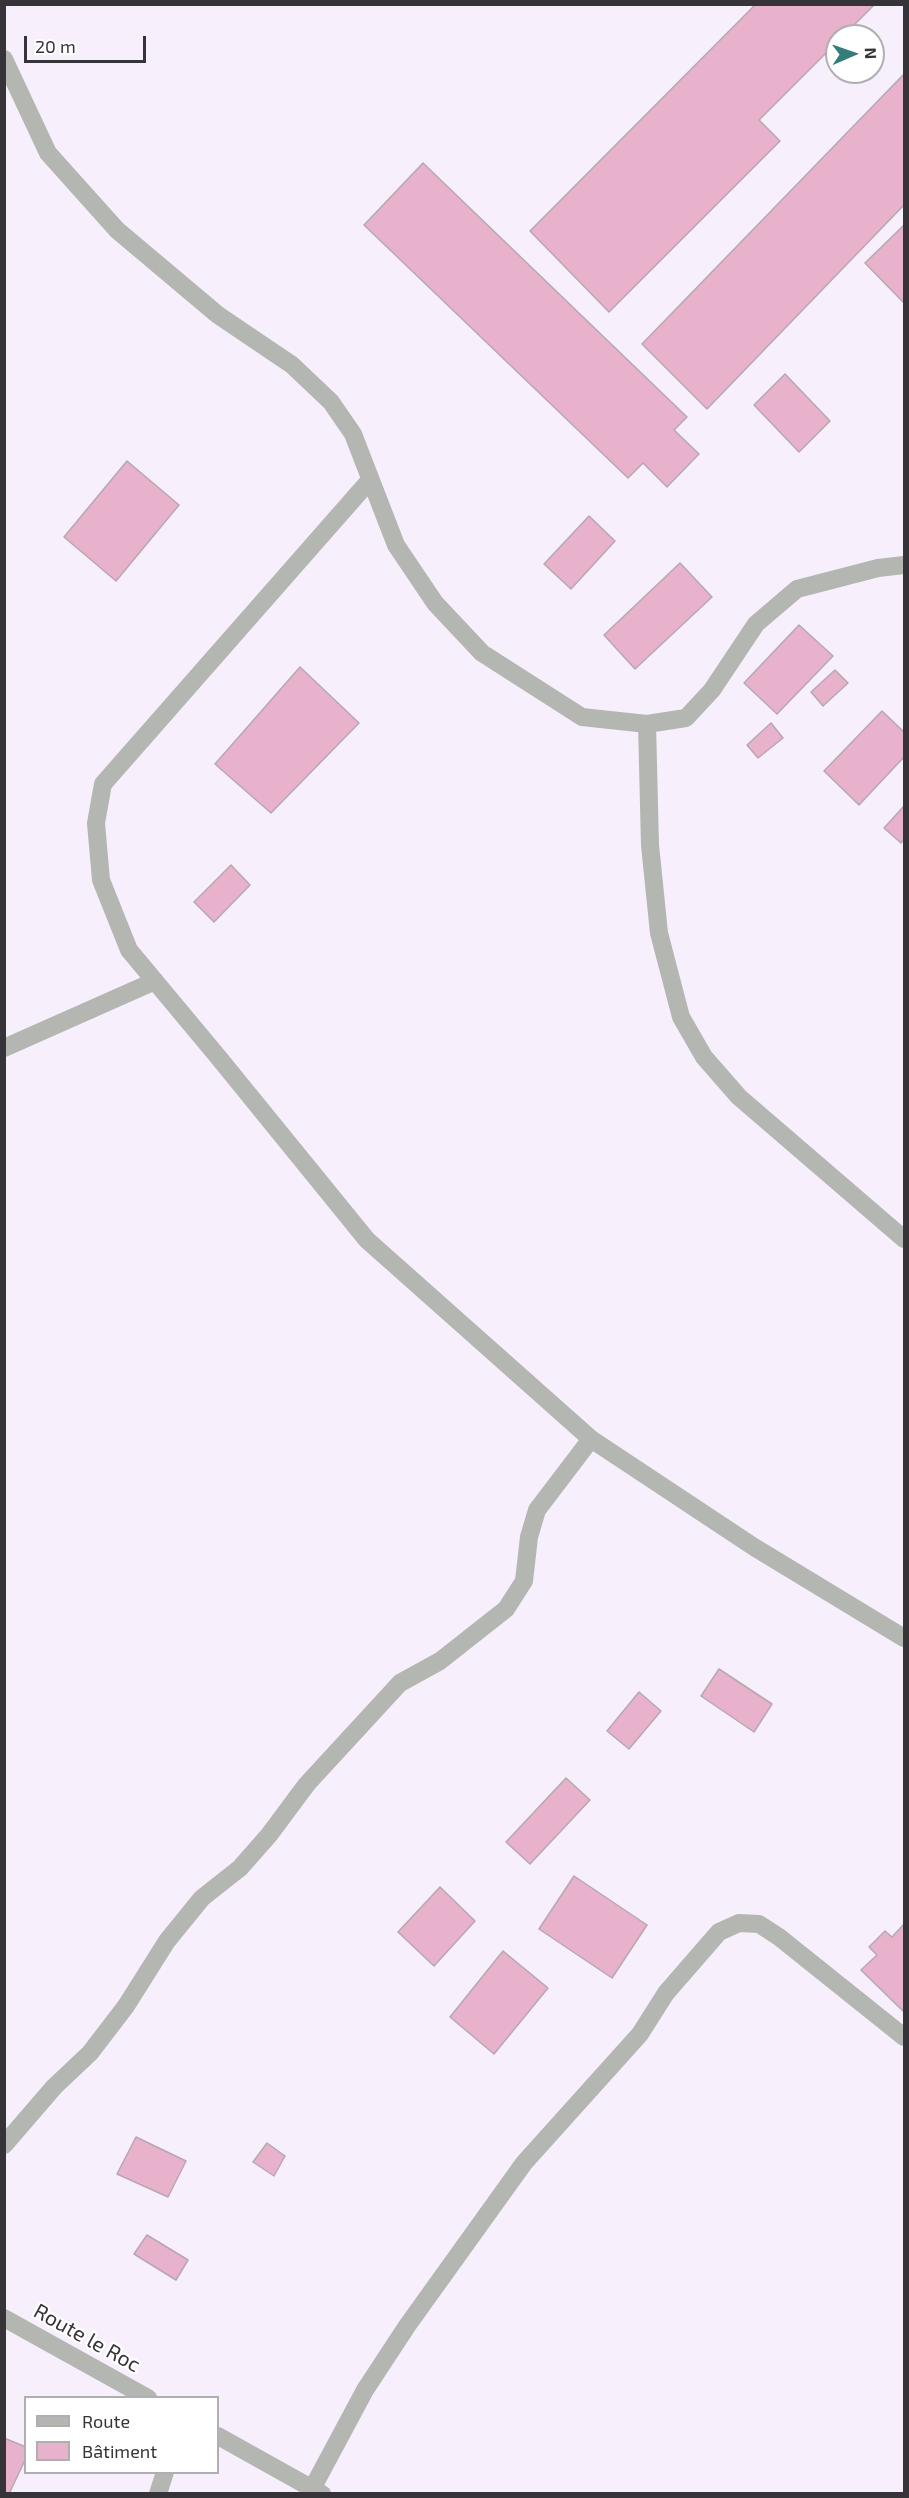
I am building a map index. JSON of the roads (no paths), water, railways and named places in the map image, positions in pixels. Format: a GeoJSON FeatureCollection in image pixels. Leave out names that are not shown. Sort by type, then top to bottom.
{"type":"FeatureCollection","features":[{"type":"Feature","properties":{"kind":"street"},"geometry":{"type":"LineString","coordinates":[[4,59],[48,153],[117,230],[218,315],[292,365],[331,402],[353,434],[396,545],[435,603],[482,653],[582,717],[647,724],[686,718],[712,690],[756,624],[797,589],[878,568],[904,565]]}},
{"type":"Feature","properties":{"kind":"street"},"geometry":{"type":"LineString","coordinates":[[370,480],[103,784],[96,823],[100,880],[129,951],[367,1240],[591,1439],[754,1547],[904,1638]]}},
{"type":"Feature","properties":{"kind":"street"},"geometry":{"type":"LineString","coordinates":[[647,724],[650,844],[659,933],[681,1017],[704,1057],[739,1097],[904,1239]]}},
{"type":"Feature","properties":{"kind":"street"},"geometry":{"type":"LineString","coordinates":[[4,1048],[155,981]]}},
{"type":"Feature","properties":{"kind":"street"},"geometry":{"type":"LineString","coordinates":[[4,2145],[54,2087],[90,2053],[126,2006],[167,1941],[202,1898],[240,1868],[308,1784],[400,1683],[440,1661],[506,1609],[524,1581],[530,1537],[537,1510],[591,1439]]}},
{"type":"Feature","properties":{"kind":"street"},"geometry":{"type":"LineString","coordinates":[[219,2437],[317,2491],[365,2390],[401,2335],[524,2163],[640,2034],[666,1993],[719,1932],[739,1923],[759,1924],[779,1937],[904,2037]]}},
{"type":"Feature","properties":{"kind":"street","name":"Route le Roc"},"geometry":{"type":"LineString","coordinates":[[4,2318],[146,2396]]}},
{"type":"Feature","properties":{"kind":"street"},"geometry":{"type":"LineString","coordinates":[[158,2493],[164,2474]]}}]}
